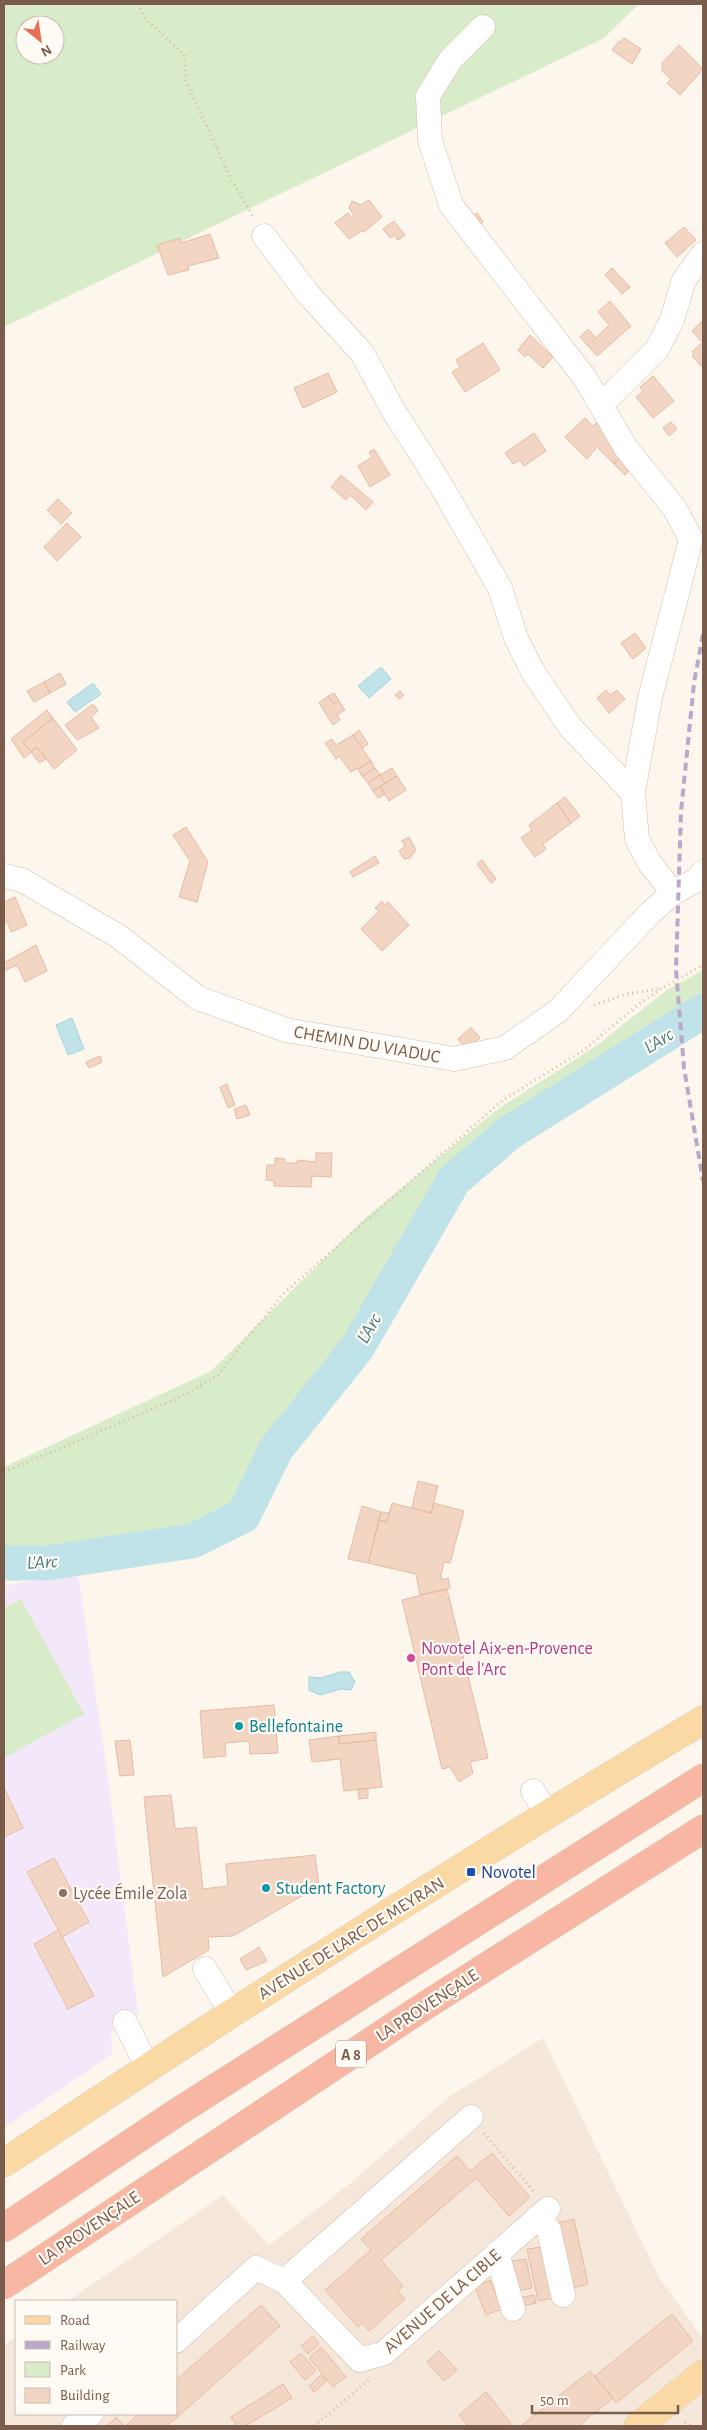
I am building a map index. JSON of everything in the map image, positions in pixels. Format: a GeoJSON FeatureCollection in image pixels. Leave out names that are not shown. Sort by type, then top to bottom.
{"type":"FeatureCollection","features":[{"type":"Feature","properties":{"kind":"highway","name":"A 8"},"geometry":{"type":"LineString","coordinates":[[4,2228],[184,2108],[703,1778]]}},
{"type":"Feature","properties":{"kind":"highway","name":"LA PROVENÇALE"},"geometry":{"type":"LineString","coordinates":[[4,2285],[414,2013],[703,1829]]}},
{"type":"Feature","properties":{"kind":"main road","name":"AVENUE DE L'ARC DE MEYRAN"},"geometry":{"type":"LineString","coordinates":[[4,2163],[148,2068],[546,1814],[703,1720]]}},
{"type":"Feature","properties":{"kind":"main road"},"geometry":{"type":"LineString","coordinates":[[638,2426],[703,2374]]}},
{"type":"Feature","properties":{"kind":"main road"},"geometry":{"type":"LineString","coordinates":[[676,2424],[703,2397]]}},
{"type":"Feature","properties":{"kind":"street"},"geometry":{"type":"LineString","coordinates":[[483,27],[450,60],[428,96],[430,140],[451,205],[580,370],[626,448],[675,509],[691,539],[650,698],[633,793],[637,839],[649,862],[673,893]]}},
{"type":"Feature","properties":{"kind":"street"},"geometry":{"type":"LineString","coordinates":[[264,236],[309,295],[362,353],[393,410],[439,482],[500,588],[516,638],[533,672],[571,728],[633,793]]}},
{"type":"Feature","properties":{"kind":"street"},"geometry":{"type":"LineString","coordinates":[[601,405],[657,349],[672,320],[684,280],[703,254]]}},
{"type":"Feature","properties":{"kind":"street","name":"CHEMIN DU VIADUC"},"geometry":{"type":"LineString","coordinates":[[4,876],[22,880],[118,936],[198,998],[286,1030],[454,1059],[505,1048],[558,1012],[650,913],[673,893],[698,879],[703,872]]}},
{"type":"Feature","properties":{"kind":"street"},"geometry":{"type":"LineString","coordinates":[[533,1791],[546,1814]]}},
{"type":"Feature","properties":{"kind":"street"},"geometry":{"type":"LineString","coordinates":[[205,1969],[232,2014]]}},
{"type":"Feature","properties":{"kind":"street"},"geometry":{"type":"LineString","coordinates":[[125,2022],[148,2068]]}},
{"type":"Feature","properties":{"kind":"street"},"geometry":{"type":"LineString","coordinates":[[284,2281],[471,2117]]}},
{"type":"Feature","properties":{"kind":"street"},"geometry":{"type":"LineString","coordinates":[[543,2213],[549,2230],[564,2295]]}},
{"type":"Feature","properties":{"kind":"street","name":"AVENUE DE LA CIBLE"},"geometry":{"type":"LineString","coordinates":[[178,2339],[256,2268],[284,2281],[360,2360],[384,2353],[543,2213]]}},
{"type":"Feature","properties":{"kind":"street"},"geometry":{"type":"LineString","coordinates":[[497,2253],[513,2309]]}},
{"type":"Feature","properties":{"kind":"street"},"geometry":{"type":"LineString","coordinates":[[74,2426],[90,2415]]}},
{"type":"Feature","properties":{"kind":"path"},"geometry":{"type":"LineString","coordinates":[[138,4],[145,19],[184,54],[186,81],[232,181],[264,236]]}},
{"type":"Feature","properties":{"kind":"path"},"geometry":{"type":"LineString","coordinates":[[4,1472],[180,1398],[218,1375],[283,1294],[496,1106],[584,1050],[661,988],[703,965]]}},
{"type":"Feature","properties":{"kind":"path"},"geometry":{"type":"LineString","coordinates":[[558,1012],[589,1007],[627,994],[661,988]]}},
{"type":"Feature","properties":{"kind":"path"},"geometry":{"type":"LineString","coordinates":[[471,2117],[543,2213]]}},
{"type":"Feature","properties":{"kind":"path"},"geometry":{"type":"LineString","coordinates":[[314,2426],[371,2378]]}},
{"type":"Feature","properties":{"kind":"path"},"geometry":{"type":"LineString","coordinates":[[676,2424],[691,2426]]}},
{"type":"Feature","properties":{"kind":"shaded area","name":"Lycée Émile Zola"},"geometry":{"type":"Polygon","coordinates":[[[78,1573],[107,1772],[138,2014],[111,2032],[112,2054],[4,2128],[4,1586],[78,1573]]]}},
{"type":"Feature","properties":{"kind":"shaded area"},"geometry":{"type":"Polygon","coordinates":[[[543,2038],[660,2279],[703,2338],[703,2426],[4,2426],[4,2345],[15,2338],[15,2415],[178,2415],[178,2300],[69,2300],[223,2195],[269,2245],[347,2186],[449,2097],[543,2038]]]}},
{"type":"Feature","properties":{"kind":"green space"},"geometry":{"type":"Polygon","coordinates":[[[4,4],[639,4],[604,38],[4,327],[4,4]]]}},
{"type":"Feature","properties":{"kind":"green space"},"geometry":{"type":"Polygon","coordinates":[[[703,970],[703,1011],[509,1133],[454,1180],[357,1348],[276,1449],[243,1516],[192,1541],[47,1563],[4,1563],[4,1467],[211,1371],[363,1220],[498,1109],[596,1046],[667,990],[703,970]]]}},
{"type":"Feature","properties":{"kind":"green space"},"geometry":{"type":"Polygon","coordinates":[[[21,1599],[84,1714],[4,1758],[4,1608],[21,1599]]]}},
{"type":"Feature","properties":{"kind":"water"},"geometry":{"type":"Polygon","coordinates":[[[381,667],[391,679],[369,698],[358,686],[381,667]]]}},
{"type":"Feature","properties":{"kind":"water"},"geometry":{"type":"Polygon","coordinates":[[[93,683],[101,694],[75,712],[67,702],[93,683]]]}},
{"type":"Feature","properties":{"kind":"water"},"geometry":{"type":"Polygon","coordinates":[[[72,1018],[84,1049],[68,1055],[56,1025],[72,1018]]]}},
{"type":"Feature","properties":{"kind":"water"},"geometry":{"type":"Polygon","coordinates":[[[340,1672],[349,1672],[355,1682],[351,1690],[341,1689],[320,1695],[309,1690],[309,1677],[321,1678],[340,1672]]]}},
{"type":"Feature","properties":{"kind":"building"},"geometry":{"type":"Polygon","coordinates":[[[624,38],[641,49],[632,64],[612,50],[624,38]]]}},
{"type":"Feature","properties":{"kind":"building"},"geometry":{"type":"Polygon","coordinates":[[[679,45],[703,69],[680,95],[667,83],[671,79],[662,71],[662,63],[679,45]]]}},
{"type":"Feature","properties":{"kind":"building"},"geometry":{"type":"Polygon","coordinates":[[[369,200],[382,217],[364,232],[363,230],[349,239],[335,223],[348,213],[351,217],[354,215],[349,208],[352,201],[361,205],[369,200]]]}},
{"type":"Feature","properties":{"kind":"building"},"geometry":{"type":"Polygon","coordinates":[[[477,213],[483,222],[474,228],[468,220],[477,213]]]}},
{"type":"Feature","properties":{"kind":"building"},"geometry":{"type":"Polygon","coordinates":[[[394,221],[405,235],[398,240],[394,235],[390,238],[383,229],[394,221]]]}},
{"type":"Feature","properties":{"kind":"building"},"geometry":{"type":"Polygon","coordinates":[[[684,227],[696,240],[677,257],[665,243],[684,227]]]}},
{"type":"Feature","properties":{"kind":"building"},"geometry":{"type":"Polygon","coordinates":[[[210,234],[219,258],[188,266],[189,270],[168,275],[157,245],[180,238],[181,243],[210,234]]]}},
{"type":"Feature","properties":{"kind":"building"},"geometry":{"type":"Polygon","coordinates":[[[612,268],[630,287],[622,294],[605,275],[612,268]]]}},
{"type":"Feature","properties":{"kind":"building"},"geometry":{"type":"Polygon","coordinates":[[[610,301],[631,326],[597,356],[588,346],[609,325],[598,312],[610,301]]]}},
{"type":"Feature","properties":{"kind":"building"},"geometry":{"type":"Polygon","coordinates":[[[702,321],[703,339],[701,341],[692,331],[702,321]]]}},
{"type":"Feature","properties":{"kind":"building"},"geometry":{"type":"Polygon","coordinates":[[[588,329],[596,338],[588,346],[580,337],[588,329]]]}},
{"type":"Feature","properties":{"kind":"building"},"geometry":{"type":"Polygon","coordinates":[[[530,335],[553,357],[543,368],[528,354],[525,357],[518,350],[530,335]]]}},
{"type":"Feature","properties":{"kind":"building"},"geometry":{"type":"Polygon","coordinates":[[[703,342],[703,364],[701,366],[692,356],[694,354],[692,352],[703,342]]]}},
{"type":"Feature","properties":{"kind":"building"},"geometry":{"type":"Polygon","coordinates":[[[483,343],[500,370],[465,392],[452,372],[460,367],[456,360],[483,343]]]}},
{"type":"Feature","properties":{"kind":"building"},"geometry":{"type":"Polygon","coordinates":[[[328,373],[337,392],[303,408],[294,388],[328,373]]]}},
{"type":"Feature","properties":{"kind":"building"},"geometry":{"type":"Polygon","coordinates":[[[653,376],[674,401],[653,418],[636,397],[643,391],[640,387],[653,376]]]}},
{"type":"Feature","properties":{"kind":"building"},"geometry":{"type":"Polygon","coordinates":[[[585,418],[593,426],[596,423],[610,436],[607,439],[623,454],[614,464],[597,447],[587,459],[565,437],[585,418]]]}},
{"type":"Feature","properties":{"kind":"building"},"geometry":{"type":"Polygon","coordinates":[[[671,422],[677,429],[669,436],[663,428],[671,422]]]}},
{"type":"Feature","properties":{"kind":"building"},"geometry":{"type":"Polygon","coordinates":[[[534,433],[546,451],[524,466],[520,460],[513,464],[505,453],[534,433]]]}},
{"type":"Feature","properties":{"kind":"building"},"geometry":{"type":"Polygon","coordinates":[[[610,436],[634,465],[625,475],[614,464],[623,454],[607,439],[610,436]]]}},
{"type":"Feature","properties":{"kind":"building"},"geometry":{"type":"Polygon","coordinates":[[[374,449],[390,475],[370,487],[358,466],[372,457],[369,452],[374,449]]]}},
{"type":"Feature","properties":{"kind":"building"},"geometry":{"type":"Polygon","coordinates":[[[341,475],[373,502],[366,510],[350,495],[346,500],[331,487],[341,475]]]}},
{"type":"Feature","properties":{"kind":"building"},"geometry":{"type":"Polygon","coordinates":[[[58,499],[72,513],[61,524],[47,510],[58,499]]]}},
{"type":"Feature","properties":{"kind":"building"},"geometry":{"type":"Polygon","coordinates":[[[67,523],[81,537],[57,561],[44,547],[67,523]]]}},
{"type":"Feature","properties":{"kind":"building"},"geometry":{"type":"Polygon","coordinates":[[[635,633],[646,648],[633,659],[621,643],[635,633]]]}},
{"type":"Feature","properties":{"kind":"building"},"geometry":{"type":"Polygon","coordinates":[[[60,673],[66,684],[50,693],[44,682],[60,673]]]}},
{"type":"Feature","properties":{"kind":"building"},"geometry":{"type":"Polygon","coordinates":[[[44,682],[50,693],[34,702],[27,691],[44,682]]]}},
{"type":"Feature","properties":{"kind":"building"},"geometry":{"type":"Polygon","coordinates":[[[606,690],[610,695],[617,690],[625,699],[609,713],[597,698],[606,690]]]}},
{"type":"Feature","properties":{"kind":"building"},"geometry":{"type":"Polygon","coordinates":[[[400,691],[404,695],[399,699],[395,695],[400,691]]]}},
{"type":"Feature","properties":{"kind":"building"},"geometry":{"type":"Polygon","coordinates":[[[334,693],[339,701],[334,704],[328,696],[334,693]]]}},
{"type":"Feature","properties":{"kind":"building"},"geometry":{"type":"Polygon","coordinates":[[[328,696],[334,704],[339,701],[345,710],[337,715],[340,720],[333,725],[319,703],[328,696]]]}},
{"type":"Feature","properties":{"kind":"building"},"geometry":{"type":"Polygon","coordinates":[[[93,704],[98,711],[91,717],[99,728],[77,740],[65,725],[93,704]]]}},
{"type":"Feature","properties":{"kind":"building"},"geometry":{"type":"Polygon","coordinates":[[[47,710],[53,718],[23,742],[31,752],[24,758],[11,739],[47,710]]]}},
{"type":"Feature","properties":{"kind":"building"},"geometry":{"type":"Polygon","coordinates":[[[53,718],[77,750],[54,769],[37,747],[31,752],[23,742],[53,718]]]}},
{"type":"Feature","properties":{"kind":"building"},"geometry":{"type":"Polygon","coordinates":[[[359,730],[368,744],[362,748],[353,735],[359,730]]]}},
{"type":"Feature","properties":{"kind":"building"},"geometry":{"type":"Polygon","coordinates":[[[353,735],[371,761],[351,772],[339,756],[336,759],[325,743],[332,739],[336,745],[353,735]]]}},
{"type":"Feature","properties":{"kind":"building"},"geometry":{"type":"Polygon","coordinates":[[[37,747],[46,759],[39,763],[31,752],[37,747]]]}},
{"type":"Feature","properties":{"kind":"building"},"geometry":{"type":"Polygon","coordinates":[[[371,761],[375,768],[362,776],[358,769],[371,761]]]}},
{"type":"Feature","properties":{"kind":"building"},"geometry":{"type":"Polygon","coordinates":[[[375,768],[380,775],[368,783],[362,776],[375,768]]]}},
{"type":"Feature","properties":{"kind":"building"},"geometry":{"type":"Polygon","coordinates":[[[392,768],[397,776],[385,783],[380,775],[392,768]]]}},
{"type":"Feature","properties":{"kind":"building"},"geometry":{"type":"Polygon","coordinates":[[[380,775],[385,783],[373,791],[368,783],[380,775]]]}},
{"type":"Feature","properties":{"kind":"building"},"geometry":{"type":"Polygon","coordinates":[[[397,776],[406,790],[389,801],[380,787],[397,776]]]}},
{"type":"Feature","properties":{"kind":"building"},"geometry":{"type":"Polygon","coordinates":[[[380,787],[385,794],[378,798],[373,791],[380,787]]]}},
{"type":"Feature","properties":{"kind":"building"},"geometry":{"type":"Polygon","coordinates":[[[565,797],[580,816],[571,823],[557,803],[565,797]]]}},
{"type":"Feature","properties":{"kind":"building"},"geometry":{"type":"Polygon","coordinates":[[[557,803],[571,823],[543,844],[546,849],[535,857],[521,838],[532,830],[529,825],[557,803]]]}},
{"type":"Feature","properties":{"kind":"building"},"geometry":{"type":"Polygon","coordinates":[[[186,827],[208,862],[197,902],[179,897],[190,861],[173,835],[186,827]]]}},
{"type":"Feature","properties":{"kind":"building"},"geometry":{"type":"Polygon","coordinates":[[[409,837],[416,850],[410,858],[404,859],[399,851],[405,846],[402,841],[409,837]]]}},
{"type":"Feature","properties":{"kind":"building"},"geometry":{"type":"Polygon","coordinates":[[[375,856],[379,863],[353,877],[350,872],[375,856]]]}},
{"type":"Feature","properties":{"kind":"building"},"geometry":{"type":"Polygon","coordinates":[[[482,860],[496,879],[491,883],[477,864],[482,860]]]}},
{"type":"Feature","properties":{"kind":"building"},"geometry":{"type":"Polygon","coordinates":[[[15,897],[27,925],[11,932],[7,921],[4,923],[4,902],[15,897]]]}},
{"type":"Feature","properties":{"kind":"building"},"geometry":{"type":"Polygon","coordinates":[[[382,901],[385,905],[388,902],[409,925],[382,951],[361,929],[379,911],[375,908],[382,901]]]}},
{"type":"Feature","properties":{"kind":"building"},"geometry":{"type":"Polygon","coordinates":[[[36,945],[47,971],[25,982],[17,965],[4,971],[4,963],[36,945]]]}},
{"type":"Feature","properties":{"kind":"building"},"geometry":{"type":"Polygon","coordinates":[[[471,1027],[480,1038],[466,1049],[458,1039],[471,1027]]]}},
{"type":"Feature","properties":{"kind":"building"},"geometry":{"type":"Polygon","coordinates":[[[100,1056],[102,1062],[89,1068],[86,1062],[100,1056]]]}},
{"type":"Feature","properties":{"kind":"building"},"geometry":{"type":"Polygon","coordinates":[[[227,1084],[235,1105],[228,1108],[220,1087],[227,1084]]]}},
{"type":"Feature","properties":{"kind":"building"},"geometry":{"type":"Polygon","coordinates":[[[246,1105],[250,1115],[237,1119],[234,1109],[246,1105]]]}},
{"type":"Feature","properties":{"kind":"building"},"geometry":{"type":"Polygon","coordinates":[[[316,1153],[332,1153],[331,1177],[312,1176],[311,1187],[274,1186],[274,1181],[266,1180],[267,1165],[275,1165],[275,1158],[285,1159],[285,1163],[297,1163],[298,1160],[316,1162],[316,1153]]]}},
{"type":"Feature","properties":{"kind":"building"},"geometry":{"type":"Polygon","coordinates":[[[418,1481],[438,1486],[431,1513],[412,1508],[418,1481]]]}},
{"type":"Feature","properties":{"kind":"building"},"geometry":{"type":"Polygon","coordinates":[[[392,1503],[431,1513],[434,1503],[464,1511],[450,1563],[444,1562],[441,1575],[442,1580],[448,1578],[450,1588],[420,1595],[416,1574],[368,1563],[379,1520],[387,1522],[392,1503]]]}},
{"type":"Feature","properties":{"kind":"building"},"geometry":{"type":"Polygon","coordinates":[[[362,1506],[381,1512],[368,1563],[348,1559],[362,1506]]]}},
{"type":"Feature","properties":{"kind":"building"},"geometry":{"type":"Polygon","coordinates":[[[381,1512],[389,1513],[387,1522],[379,1520],[381,1512]]]}},
{"type":"Feature","properties":{"kind":"building"},"geometry":{"type":"Polygon","coordinates":[[[447,1589],[488,1758],[470,1762],[473,1773],[459,1782],[450,1767],[442,1769],[402,1600],[447,1589]]]}},
{"type":"Feature","properties":{"kind":"building","name":"Bellefontaine"},"geometry":{"type":"Polygon","coordinates":[[[274,1705],[278,1753],[250,1754],[249,1741],[225,1743],[226,1756],[204,1758],[200,1711],[274,1705]]]}},
{"type":"Feature","properties":{"kind":"building"},"geometry":{"type":"Polygon","coordinates":[[[376,1732],[376,1740],[339,1744],[339,1736],[376,1732]]]}},
{"type":"Feature","properties":{"kind":"building"},"geometry":{"type":"Polygon","coordinates":[[[339,1736],[339,1744],[376,1740],[382,1787],[344,1791],[340,1759],[312,1762],[309,1740],[339,1736]]]}},
{"type":"Feature","properties":{"kind":"building"},"geometry":{"type":"Polygon","coordinates":[[[130,1740],[134,1775],[120,1776],[115,1741],[130,1740]]]}},
{"type":"Feature","properties":{"kind":"building"},"geometry":{"type":"Polygon","coordinates":[[[4,1788],[23,1828],[4,1837],[4,1788]]]}},
{"type":"Feature","properties":{"kind":"building"},"geometry":{"type":"Polygon","coordinates":[[[368,1788],[368,1798],[359,1799],[358,1789],[368,1788]]]}},
{"type":"Feature","properties":{"kind":"building","name":"Student Factory"},"geometry":{"type":"Polygon","coordinates":[[[171,1795],[175,1829],[196,1827],[203,1889],[228,1886],[226,1864],[315,1855],[319,1886],[233,1936],[208,1937],[209,1950],[163,1977],[144,1797],[171,1795]]]}},
{"type":"Feature","properties":{"kind":"building"},"geometry":{"type":"Polygon","coordinates":[[[54,1858],[89,1922],[62,1937],[27,1872],[54,1858]]]}},
{"type":"Feature","properties":{"kind":"building"},"geometry":{"type":"Polygon","coordinates":[[[58,1930],[94,1996],[68,2009],[34,1944],[58,1930]]]}},
{"type":"Feature","properties":{"kind":"building"},"geometry":{"type":"Polygon","coordinates":[[[259,1947],[267,1961],[246,1970],[240,1959],[259,1947]]]}},
{"type":"Feature","properties":{"kind":"building"},"geometry":{"type":"Polygon","coordinates":[[[492,2153],[530,2197],[509,2216],[476,2178],[381,2260],[403,2286],[398,2291],[405,2299],[369,2331],[363,2323],[358,2327],[325,2290],[371,2250],[361,2239],[457,2156],[470,2171],[492,2153]]]}},
{"type":"Feature","properties":{"kind":"building"},"geometry":{"type":"Polygon","coordinates":[[[574,2219],[588,2284],[573,2288],[558,2223],[574,2219]]]}},
{"type":"Feature","properties":{"kind":"building"},"geometry":{"type":"Polygon","coordinates":[[[542,2247],[553,2298],[538,2301],[527,2249],[542,2247]]]}},
{"type":"Feature","properties":{"kind":"building"},"geometry":{"type":"Polygon","coordinates":[[[526,2259],[532,2288],[518,2291],[512,2261],[526,2259]]]}},
{"type":"Feature","properties":{"kind":"building"},"geometry":{"type":"Polygon","coordinates":[[[490,2280],[502,2309],[486,2315],[475,2287],[490,2280]]]}},
{"type":"Feature","properties":{"kind":"building"},"geometry":{"type":"Polygon","coordinates":[[[534,2295],[536,2303],[521,2306],[519,2298],[534,2295]]]}},
{"type":"Feature","properties":{"kind":"building"},"geometry":{"type":"Polygon","coordinates":[[[261,2305],[280,2326],[167,2426],[125,2426],[138,2415],[178,2415],[178,2378],[261,2305]]]}},
{"type":"Feature","properties":{"kind":"building"},"geometry":{"type":"Polygon","coordinates":[[[672,2314],[693,2341],[616,2403],[595,2376],[672,2314]]]}},
{"type":"Feature","properties":{"kind":"building"},"geometry":{"type":"Polygon","coordinates":[[[313,2336],[319,2344],[308,2354],[301,2346],[313,2336]]]}},
{"type":"Feature","properties":{"kind":"building"},"geometry":{"type":"Polygon","coordinates":[[[321,2347],[346,2377],[333,2387],[309,2358],[321,2347]]]}},
{"type":"Feature","properties":{"kind":"building"},"geometry":{"type":"Polygon","coordinates":[[[439,2351],[457,2370],[444,2381],[427,2362],[439,2351]]]}},
{"type":"Feature","properties":{"kind":"building"},"geometry":{"type":"Polygon","coordinates":[[[301,2353],[316,2371],[305,2380],[290,2362],[301,2353]]]}},
{"type":"Feature","properties":{"kind":"building"},"geometry":{"type":"Polygon","coordinates":[[[590,2371],[613,2398],[578,2426],[521,2426],[590,2371]]]}},
{"type":"Feature","properties":{"kind":"building"},"geometry":{"type":"Polygon","coordinates":[[[321,2375],[327,2381],[314,2392],[309,2386],[321,2375]]]}},
{"type":"Feature","properties":{"kind":"building"},"geometry":{"type":"Polygon","coordinates":[[[283,2384],[292,2398],[245,2426],[237,2426],[231,2417],[283,2384]]]}},
{"type":"Feature","properties":{"kind":"building"},"geometry":{"type":"Polygon","coordinates":[[[486,2392],[513,2426],[468,2426],[459,2415],[486,2392]]]}},
{"type":"Feature","properties":{"kind":"building"},"geometry":{"type":"Polygon","coordinates":[[[116,2418],[124,2426],[106,2426],[116,2418]]]}},
{"type":"Feature","properties":{"kind":"waterway","name":"L'Arc"},"geometry":{"type":"LineString","coordinates":[[4,1563],[47,1563],[192,1541],[243,1516],[276,1449],[357,1348],[454,1180],[509,1133],[703,1011]]}},
{"type":"Feature","properties":{"kind":"railway"},"geometry":{"type":"LineString","coordinates":[[703,634],[694,683],[681,812],[676,970],[684,1068],[703,1181]]}},
{"type":"Feature","properties":{"kind":"place","name":"Novotel Aix-en-Provence Pont de l'Arc"},"geometry":{"type":"Point","coordinates":[411,1658]}},
{"type":"Feature","properties":{"kind":"place","name":"Bellefontaine"},"geometry":{"type":"Point","coordinates":[239,1726]}},
{"type":"Feature","properties":{"kind":"place","name":"Novotel"},"geometry":{"type":"Point","coordinates":[471,1872]}},
{"type":"Feature","properties":{"kind":"place","name":"Student Factory"},"geometry":{"type":"Point","coordinates":[266,1888]}},
{"type":"Feature","properties":{"kind":"place","name":"Lycée Émile Zola"},"geometry":{"type":"Point","coordinates":[63,1893]}}]}
